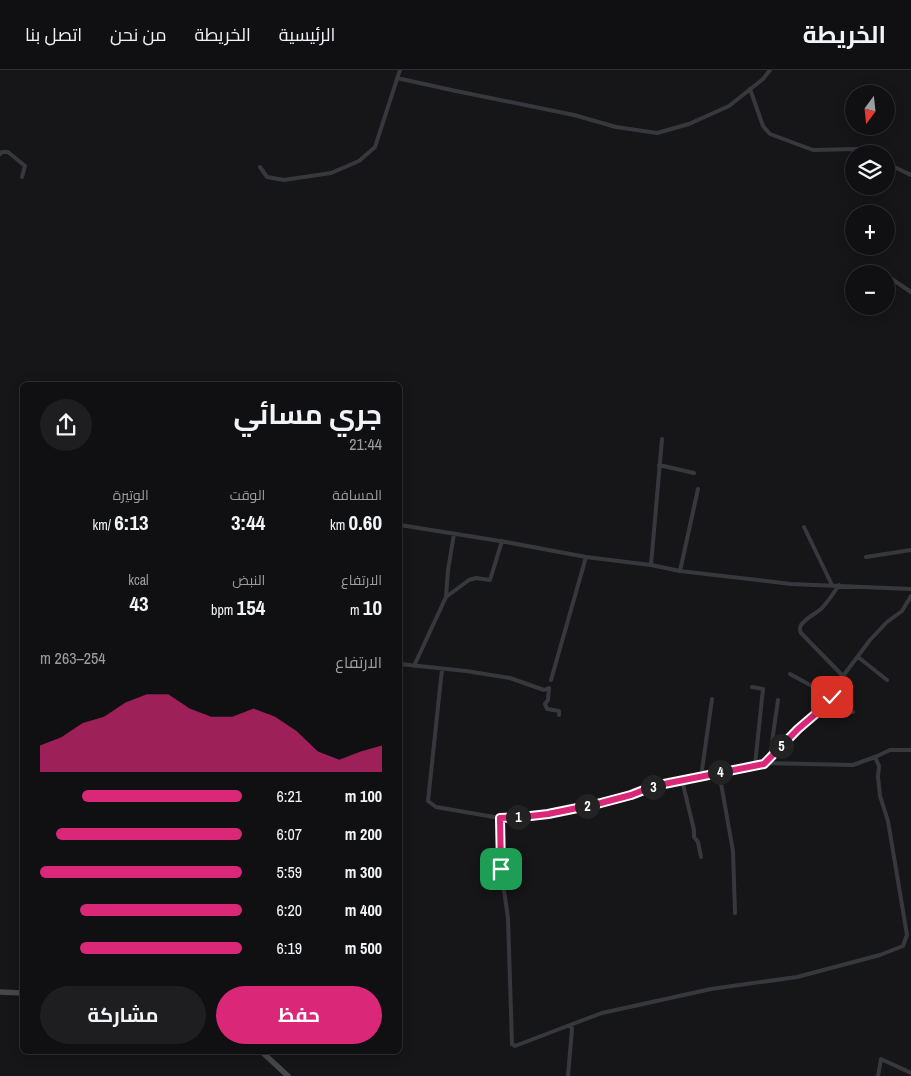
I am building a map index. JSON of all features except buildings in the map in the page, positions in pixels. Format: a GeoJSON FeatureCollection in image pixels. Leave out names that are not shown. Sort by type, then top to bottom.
{"type":"FeatureCollection","features":[{"type":"Feature","properties":{"kind":"street"},"geometry":{"type":"LineString","coordinates":[[260,167],[267,177],[284,180],[331,173],[359,161],[376,147],[400,70]]}},
{"type":"Feature","properties":{"kind":"street"},"geometry":{"type":"LineString","coordinates":[[397,78],[574,115],[616,127],[656,133],[689,124],[729,106],[763,79],[770,70]]}},
{"type":"Feature","properties":{"kind":"street"},"geometry":{"type":"LineString","coordinates":[[750,89],[763,126],[770,134],[812,150],[845,149]]}},
{"type":"Feature","properties":{"kind":"street"},"geometry":{"type":"LineString","coordinates":[[0,154],[8,152],[25,166],[22,177]]}},
{"type":"Feature","properties":{"kind":"street"},"geometry":{"type":"LineString","coordinates":[[895,167],[911,175]]}},
{"type":"Feature","properties":{"kind":"street"},"geometry":{"type":"LineString","coordinates":[[895,280],[911,292]]}},
{"type":"Feature","properties":{"kind":"street"},"geometry":{"type":"LineString","coordinates":[[650,565],[662,439]]}},
{"type":"Feature","properties":{"kind":"street"},"geometry":{"type":"LineString","coordinates":[[659,465],[694,473]]}},
{"type":"Feature","properties":{"kind":"street"},"geometry":{"type":"LineString","coordinates":[[680,571],[698,490]]}},
{"type":"Feature","properties":{"kind":"street"},"geometry":{"type":"LineString","coordinates":[[402,525],[680,571],[792,584],[911,589]]}},
{"type":"Feature","properties":{"kind":"street"},"geometry":{"type":"LineString","coordinates":[[804,527],[832,585]]}},
{"type":"Feature","properties":{"kind":"street"},"geometry":{"type":"LineString","coordinates":[[414,666],[446,597],[454,534]]}},
{"type":"Feature","properties":{"kind":"street"},"geometry":{"type":"LineString","coordinates":[[446,597],[469,580],[476,578],[490,580],[502,541]]}},
{"type":"Feature","properties":{"kind":"street"},"geometry":{"type":"LineString","coordinates":[[866,557],[911,550]]}},
{"type":"Feature","properties":{"kind":"street"},"geometry":{"type":"LineString","coordinates":[[551,680],[586,557]]}},
{"type":"Feature","properties":{"kind":"street"},"geometry":{"type":"LineString","coordinates":[[839,586],[820,610],[804,622],[800,630],[843,676]]}},
{"type":"Feature","properties":{"kind":"street"},"geometry":{"type":"LineString","coordinates":[[770,756],[832,697],[843,676],[870,640],[887,622],[902,611],[910,600]]}},
{"type":"Feature","properties":{"kind":"street"},"geometry":{"type":"LineString","coordinates":[[858,657],[887,680]]}},
{"type":"Feature","properties":{"kind":"street"},"geometry":{"type":"LineString","coordinates":[[402,664],[510,678],[544,690],[549,688],[548,700],[545,704],[547,709],[559,711],[559,715]]}},
{"type":"Feature","properties":{"kind":"street"},"geometry":{"type":"LineString","coordinates":[[442,669],[428,801],[436,807],[500,818],[548,814],[597,804],[631,795],[654,786],[755,765],[853,765],[875,758],[890,750],[911,750]]}},
{"type":"Feature","properties":{"kind":"street"},"geometry":{"type":"LineString","coordinates":[[790,674],[832,697]]}},
{"type":"Feature","properties":{"kind":"street"},"geometry":{"type":"LineString","coordinates":[[752,687],[764,689],[755,765]]}},
{"type":"Feature","properties":{"kind":"street"},"geometry":{"type":"LineString","coordinates":[[705,775],[702,770],[712,699]]}},
{"type":"Feature","properties":{"kind":"street"},"geometry":{"type":"LineString","coordinates":[[764,764],[769,760],[770,756],[778,700]]}},
{"type":"Feature","properties":{"kind":"street"},"geometry":{"type":"LineString","coordinates":[[820,710],[826,712],[853,712]]}},
{"type":"Feature","properties":{"kind":"street"},"geometry":{"type":"LineString","coordinates":[[500,818],[501,869],[508,918],[512,1044],[515,1046],[602,1013],[711,989],[797,978],[880,955],[903,946],[907,935],[888,821],[880,796],[879,766],[875,758]]}},
{"type":"Feature","properties":{"kind":"street"},"geometry":{"type":"LineString","coordinates":[[719,772],[733,851],[736,913]]}},
{"type":"Feature","properties":{"kind":"street"},"geometry":{"type":"LineString","coordinates":[[682,780],[694,837],[698,842],[701,857]]}},
{"type":"Feature","properties":{"kind":"street"},"geometry":{"type":"LineString","coordinates":[[0,992],[20,993]]}},
{"type":"Feature","properties":{"kind":"street"},"geometry":{"type":"LineString","coordinates":[[568,1076],[572,1029],[570,1025]]}},
{"type":"Feature","properties":{"kind":"street"},"geometry":{"type":"LineString","coordinates":[[264,1054],[288,1076]]}},
{"type":"Feature","properties":{"kind":"street"},"geometry":{"type":"LineString","coordinates":[[878,1076],[881,1059],[911,1073]]}},
{"type":"Feature","properties":{"kind":"route"},"geometry":{"type":"LineString","coordinates":[[501,869],[500,818],[548,814],[597,804],[631,795],[654,786],[764,764],[832,697]]}}]}
